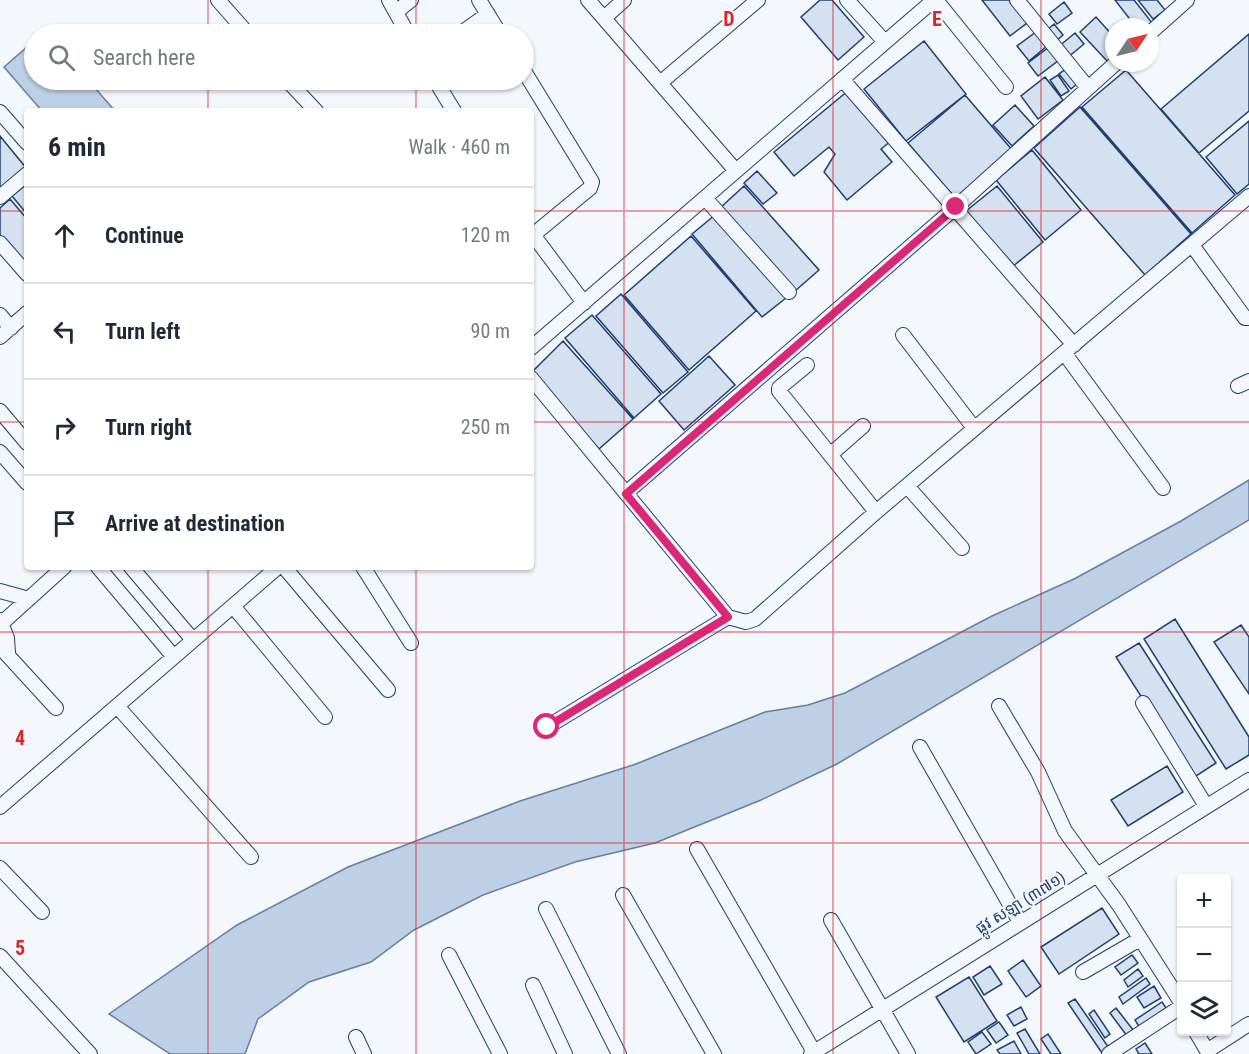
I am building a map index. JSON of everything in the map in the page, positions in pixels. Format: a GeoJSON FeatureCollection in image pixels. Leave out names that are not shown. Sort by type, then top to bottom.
{"type":"FeatureCollection","features":[{"type":"Feature","properties":{"kind":"street"},"geometry":{"type":"LineString","coordinates":[[219,0],[239,24]]}},
{"type":"Feature","properties":{"kind":"street"},"geometry":{"type":"LineString","coordinates":[[402,24],[392,6],[411,0]]}},
{"type":"Feature","properties":{"kind":"street"},"geometry":{"type":"LineString","coordinates":[[479,0],[494,24]]}},
{"type":"Feature","properties":{"kind":"street"},"geometry":{"type":"LineString","coordinates":[[588,0],[736,171]]}},
{"type":"Feature","properties":{"kind":"street"},"geometry":{"type":"LineString","coordinates":[[604,18],[624,0]]}},
{"type":"Feature","properties":{"kind":"street"},"geometry":{"type":"LineString","coordinates":[[660,83],[758,0]]}},
{"type":"Feature","properties":{"kind":"street"},"geometry":{"type":"LineString","coordinates":[[847,0],[885,42]]}},
{"type":"Feature","properties":{"kind":"street"},"geometry":{"type":"LineString","coordinates":[[534,345],[935,0],[1006,87]]}},
{"type":"Feature","properties":{"kind":"street"},"geometry":{"type":"LineString","coordinates":[[1017,0],[1088,88]]}},
{"type":"Feature","properties":{"kind":"street"},"geometry":{"type":"LineString","coordinates":[[1159,25],[1187,0]]}},
{"type":"Feature","properties":{"kind":"street"},"geometry":{"type":"LineString","coordinates":[[474,24],[488,14]]}},
{"type":"Feature","properties":{"kind":"street"},"geometry":{"type":"LineString","coordinates":[[626,494],[956,207],[1106,72]]}},
{"type":"Feature","properties":{"kind":"street"},"geometry":{"type":"LineString","coordinates":[[842,79],[956,207],[1070,349],[1163,488]]}},
{"type":"Feature","properties":{"kind":"street"},"geometry":{"type":"LineString","coordinates":[[534,87],[592,183],[590,188],[534,232]]}},
{"type":"Feature","properties":{"kind":"street"},"geometry":{"type":"LineString","coordinates":[[296,90],[313,108]]}},
{"type":"Feature","properties":{"kind":"street"},"geometry":{"type":"LineString","coordinates":[[441,90],[452,108]]}},
{"type":"Feature","properties":{"kind":"street"},"geometry":{"type":"LineString","coordinates":[[0,112],[24,140]]}},
{"type":"Feature","properties":{"kind":"street"},"geometry":{"type":"LineString","coordinates":[[0,197],[24,177]]}},
{"type":"Feature","properties":{"kind":"street"},"geometry":{"type":"LineString","coordinates":[[534,382],[728,617],[746,622],[755,619],[974,428],[1249,196]]}},
{"type":"Feature","properties":{"kind":"street"},"geometry":{"type":"LineString","coordinates":[[705,198],[789,292]]}},
{"type":"Feature","properties":{"kind":"street"},"geometry":{"type":"LineString","coordinates":[[534,237],[584,303]]}},
{"type":"Feature","properties":{"kind":"street"},"geometry":{"type":"LineString","coordinates":[[0,243],[24,271]]}},
{"type":"Feature","properties":{"kind":"street"},"geometry":{"type":"LineString","coordinates":[[1192,245],[1245,318],[1249,318]]}},
{"type":"Feature","properties":{"kind":"street"},"geometry":{"type":"LineString","coordinates":[[0,315],[5,332],[24,316]]}},
{"type":"Feature","properties":{"kind":"street"},"geometry":{"type":"LineString","coordinates":[[903,335],[974,428]]}},
{"type":"Feature","properties":{"kind":"street"},"geometry":{"type":"LineString","coordinates":[[807,365],[778,389],[876,512]]}},
{"type":"Feature","properties":{"kind":"street"},"geometry":{"type":"LineString","coordinates":[[0,411],[23,438],[0,450],[24,479]]}},
{"type":"Feature","properties":{"kind":"street"},"geometry":{"type":"LineString","coordinates":[[830,455],[863,426]]}},
{"type":"Feature","properties":{"kind":"street"},"geometry":{"type":"LineString","coordinates":[[907,486],[962,548]]}},
{"type":"Feature","properties":{"kind":"street"},"geometry":{"type":"LineString","coordinates":[[56,708],[4,650],[1,621],[61,570]]}},
{"type":"Feature","properties":{"kind":"street"},"geometry":{"type":"LineString","coordinates":[[101,570],[174,657]]}},
{"type":"Feature","properties":{"kind":"street"},"geometry":{"type":"LineString","coordinates":[[134,570],[193,640]]}},
{"type":"Feature","properties":{"kind":"street"},"geometry":{"type":"LineString","coordinates":[[0,807],[275,570]]}},
{"type":"Feature","properties":{"kind":"street"},"geometry":{"type":"LineString","coordinates":[[287,570],[388,690]]}},
{"type":"Feature","properties":{"kind":"street"},"geometry":{"type":"LineString","coordinates":[[365,570],[411,643]]}},
{"type":"Feature","properties":{"kind":"street"},"geometry":{"type":"LineString","coordinates":[[0,591],[29,599]]}},
{"type":"Feature","properties":{"kind":"street"},"geometry":{"type":"LineString","coordinates":[[233,606],[325,717]]}},
{"type":"Feature","properties":{"kind":"street"},"geometry":{"type":"LineString","coordinates":[[547,727],[728,617]]}},
{"type":"Feature","properties":{"kind":"street"},"geometry":{"type":"LineString","coordinates":[[1143,703],[1206,806]]}},
{"type":"Feature","properties":{"kind":"street"},"geometry":{"type":"LineString","coordinates":[[117,706],[251,857]]}},
{"type":"Feature","properties":{"kind":"street"},"geometry":{"type":"LineString","coordinates":[[999,706],[1038,772],[1065,831],[1119,905],[1177,997]]}},
{"type":"Feature","properties":{"kind":"street"},"geometry":{"type":"LineString","coordinates":[[920,747],[1020,922]]}},
{"type":"Feature","properties":{"kind":"street","name":"ផ្លូវ សឡា (៣៧១)"},"geometry":{"type":"LineString","coordinates":[[813,1053],[1095,874],[1249,780]]}},
{"type":"Feature","properties":{"kind":"street"},"geometry":{"type":"LineString","coordinates":[[697,849],[813,1053]]}},
{"type":"Feature","properties":{"kind":"street"},"geometry":{"type":"LineString","coordinates":[[0,868],[42,912]]}},
{"type":"Feature","properties":{"kind":"street"},"geometry":{"type":"LineString","coordinates":[[622,895],[714,1054]]}},
{"type":"Feature","properties":{"kind":"street"},"geometry":{"type":"LineString","coordinates":[[546,909],[619,1054]]}},
{"type":"Feature","properties":{"kind":"street"},"geometry":{"type":"LineString","coordinates":[[831,920],[908,1054]]}},
{"type":"Feature","properties":{"kind":"street"},"geometry":{"type":"LineString","coordinates":[[1083,972],[1140,939]]}},
{"type":"Feature","properties":{"kind":"street"},"geometry":{"type":"LineString","coordinates":[[449,955],[500,1054]]}},
{"type":"Feature","properties":{"kind":"street"},"geometry":{"type":"LineString","coordinates":[[0,956],[90,1054]]}},
{"type":"Feature","properties":{"kind":"street"},"geometry":{"type":"LineString","coordinates":[[533,985],[565,1054]]}},
{"type":"Feature","properties":{"kind":"street"},"geometry":{"type":"LineString","coordinates":[[1109,1054],[1177,1008]]}},
{"type":"Feature","properties":{"kind":"street"},"geometry":{"type":"LineString","coordinates":[[1198,1036],[1208,1052],[1249,1024]]}},
{"type":"Feature","properties":{"kind":"street"},"geometry":{"type":"LineString","coordinates":[[356,1037],[364,1054]]}},
{"type":"Feature","properties":{"kind":"water"},"geometry":{"type":"Polygon","coordinates":[[[24,50],[24,90],[97,90],[112,108],[39,108],[4,67],[24,50]]]}},
{"type":"Feature","properties":{"kind":"water"},"geometry":{"type":"Polygon","coordinates":[[[1249,480],[1249,520],[837,764],[761,800],[655,843],[575,862],[483,895],[414,930],[371,962],[309,982],[258,1019],[245,1054],[170,1054],[109,1014],[237,925],[348,867],[520,801],[636,764],[765,712],[808,705],[845,693],[992,616],[1074,579],[1181,521],[1249,480]]]}},
{"type":"Feature","properties":{"kind":"building"},"geometry":{"type":"Polygon","coordinates":[[[820,0],[832,0],[864,37],[838,60],[801,17],[820,0]]]}},
{"type":"Feature","properties":{"kind":"building"},"geometry":{"type":"Polygon","coordinates":[[[982,0],[1009,0],[1027,23],[1010,36],[982,0]]]}},
{"type":"Feature","properties":{"kind":"building"},"geometry":{"type":"Polygon","coordinates":[[[1115,0],[1134,0],[1148,18],[1129,18],[1115,0]]]}},
{"type":"Feature","properties":{"kind":"building"},"geometry":{"type":"Polygon","coordinates":[[[1138,0],[1157,0],[1165,10],[1152,18],[1138,0]]]}},
{"type":"Feature","properties":{"kind":"building"},"geometry":{"type":"Polygon","coordinates":[[[1064,2],[1072,13],[1057,24],[1049,14],[1064,2]]]}},
{"type":"Feature","properties":{"kind":"building"},"geometry":{"type":"Polygon","coordinates":[[[1096,17],[1105,27],[1105,59],[1080,32],[1096,17]]]}},
{"type":"Feature","properties":{"kind":"building"},"geometry":{"type":"Polygon","coordinates":[[[1054,24],[1063,35],[1055,42],[1046,31],[1054,24]]]}},
{"type":"Feature","properties":{"kind":"building"},"geometry":{"type":"Polygon","coordinates":[[[1036,32],[1047,46],[1029,61],[1017,46],[1036,32]]]}},
{"type":"Feature","properties":{"kind":"building"},"geometry":{"type":"Polygon","coordinates":[[[1075,33],[1084,44],[1067,58],[1058,47],[1075,33]]]}},
{"type":"Feature","properties":{"kind":"building"},"geometry":{"type":"Polygon","coordinates":[[[1249,34],[1249,111],[1199,153],[1161,109],[1249,34]]]}},
{"type":"Feature","properties":{"kind":"building"},"geometry":{"type":"Polygon","coordinates":[[[924,41],[966,94],[906,141],[864,89],[924,41]]]}},
{"type":"Feature","properties":{"kind":"building"},"geometry":{"type":"Polygon","coordinates":[[[1049,47],[1059,60],[1038,76],[1028,63],[1049,47]]]}},
{"type":"Feature","properties":{"kind":"building"},"geometry":{"type":"Polygon","coordinates":[[[1067,68],[1078,83],[1071,89],[1059,74],[1067,68]]]}},
{"type":"Feature","properties":{"kind":"building"},"geometry":{"type":"Polygon","coordinates":[[[1124,72],[1128,72],[1235,195],[1192,233],[1082,107],[1124,72]]]}},
{"type":"Feature","properties":{"kind":"building"},"geometry":{"type":"Polygon","coordinates":[[[1058,75],[1069,91],[1061,96],[1050,80],[1058,75]]]}},
{"type":"Feature","properties":{"kind":"building"},"geometry":{"type":"Polygon","coordinates":[[[1045,77],[1063,100],[1038,119],[1021,96],[1045,77]]]}},
{"type":"Feature","properties":{"kind":"building"},"geometry":{"type":"Polygon","coordinates":[[[849,90],[891,141],[881,149],[892,162],[847,200],[824,172],[835,154],[829,147],[794,176],[774,152],[849,90]]]}},
{"type":"Feature","properties":{"kind":"building"},"geometry":{"type":"Polygon","coordinates":[[[965,95],[1013,151],[956,199],[908,143],[965,95]]]}},
{"type":"Feature","properties":{"kind":"building"},"geometry":{"type":"Polygon","coordinates":[[[1015,105],[1034,126],[1012,146],[993,125],[1015,105]]]}},
{"type":"Feature","properties":{"kind":"building"},"geometry":{"type":"Polygon","coordinates":[[[1080,107],[1191,234],[1145,275],[1034,148],[1080,107]]]}},
{"type":"Feature","properties":{"kind":"building"},"geometry":{"type":"Polygon","coordinates":[[[1249,121],[1249,184],[1237,194],[1206,157],[1249,121]]]}},
{"type":"Feature","properties":{"kind":"building"},"geometry":{"type":"Polygon","coordinates":[[[0,136],[24,165],[24,172],[3,190],[0,187],[0,136]]]}},
{"type":"Feature","properties":{"kind":"building"},"geometry":{"type":"Polygon","coordinates":[[[1032,150],[1081,210],[1045,240],[996,180],[1032,150]]]}},
{"type":"Feature","properties":{"kind":"building"},"geometry":{"type":"Polygon","coordinates":[[[757,171],[777,193],[763,204],[744,183],[757,171]]]}},
{"type":"Feature","properties":{"kind":"building"},"geometry":{"type":"Polygon","coordinates":[[[24,186],[24,210],[12,196],[24,186]]]}},
{"type":"Feature","properties":{"kind":"building"},"geometry":{"type":"Polygon","coordinates":[[[744,186],[819,270],[795,291],[720,208],[744,186]]]}},
{"type":"Feature","properties":{"kind":"building"},"geometry":{"type":"Polygon","coordinates":[[[997,186],[1043,242],[1012,267],[966,211],[997,186]]]}},
{"type":"Feature","properties":{"kind":"building"},"geometry":{"type":"Polygon","coordinates":[[[10,199],[24,215],[24,265],[0,237],[0,208],[10,199]]]}},
{"type":"Feature","properties":{"kind":"building"},"geometry":{"type":"Polygon","coordinates":[[[715,215],[786,298],[762,317],[692,234],[715,215]]]}},
{"type":"Feature","properties":{"kind":"building"},"geometry":{"type":"Polygon","coordinates":[[[691,236],[756,311],[689,370],[624,295],[691,236]]]}},
{"type":"Feature","properties":{"kind":"building"},"geometry":{"type":"Polygon","coordinates":[[[621,294],[688,372],[663,393],[596,316],[621,294]]]}},
{"type":"Feature","properties":{"kind":"building"},"geometry":{"type":"Polygon","coordinates":[[[592,315],[661,394],[634,418],[565,338],[592,315]]]}},
{"type":"Feature","properties":{"kind":"building"},"geometry":{"type":"Polygon","coordinates":[[[563,341],[633,419],[599,449],[534,376],[534,370],[563,341]]]}},
{"type":"Feature","properties":{"kind":"building"},"geometry":{"type":"Polygon","coordinates":[[[709,356],[735,385],[684,430],[659,401],[709,356]]]}},
{"type":"Feature","properties":{"kind":"building"},"geometry":{"type":"Polygon","coordinates":[[[1175,619],[1249,737],[1249,755],[1226,769],[1144,639],[1175,619]]]}},
{"type":"Feature","properties":{"kind":"building"},"geometry":{"type":"Polygon","coordinates":[[[1241,625],[1249,637],[1249,694],[1214,642],[1241,625]]]}},
{"type":"Feature","properties":{"kind":"building"},"geometry":{"type":"Polygon","coordinates":[[[1139,643],[1216,763],[1193,778],[1116,657],[1139,643]]]}},
{"type":"Feature","properties":{"kind":"building"},"geometry":{"type":"Polygon","coordinates":[[[1167,766],[1183,792],[1128,826],[1111,800],[1167,766]]]}},
{"type":"Feature","properties":{"kind":"building"},"geometry":{"type":"Polygon","coordinates":[[[1102,908],[1119,934],[1059,974],[1041,947],[1102,908]]]}},
{"type":"Feature","properties":{"kind":"building"},"geometry":{"type":"Polygon","coordinates":[[[1132,955],[1138,963],[1121,975],[1115,967],[1132,955]]]}},
{"type":"Feature","properties":{"kind":"building"},"geometry":{"type":"Polygon","coordinates":[[[1023,960],[1041,986],[1026,997],[1008,971],[1023,960]]]}},
{"type":"Feature","properties":{"kind":"building"},"geometry":{"type":"Polygon","coordinates":[[[990,966],[1002,984],[984,995],[973,977],[990,966]]]}},
{"type":"Feature","properties":{"kind":"building"},"geometry":{"type":"Polygon","coordinates":[[[1138,969],[1143,976],[1128,987],[1124,980],[1138,969]]]}},
{"type":"Feature","properties":{"kind":"building"},"geometry":{"type":"Polygon","coordinates":[[[969,977],[997,1021],[964,1042],[936,997],[969,977]]]}},
{"type":"Feature","properties":{"kind":"building"},"geometry":{"type":"Polygon","coordinates":[[[1146,978],[1150,984],[1123,1004],[1119,997],[1146,978]]]}},
{"type":"Feature","properties":{"kind":"building"},"geometry":{"type":"Polygon","coordinates":[[[1154,986],[1161,998],[1144,1008],[1137,997],[1154,986]]]}},
{"type":"Feature","properties":{"kind":"building"},"geometry":{"type":"Polygon","coordinates":[[[1075,999],[1109,1048],[1102,1053],[1068,1003],[1075,999]]]}},
{"type":"Feature","properties":{"kind":"building"},"geometry":{"type":"Polygon","coordinates":[[[1162,1002],[1168,1011],[1140,1028],[1135,1020],[1162,1002]]]}},
{"type":"Feature","properties":{"kind":"building"},"geometry":{"type":"Polygon","coordinates":[[[1021,1007],[1027,1019],[1014,1026],[1007,1015],[1021,1007]]]}},
{"type":"Feature","properties":{"kind":"building"},"geometry":{"type":"Polygon","coordinates":[[[1116,1008],[1134,1031],[1127,1036],[1110,1013],[1116,1008]]]}},
{"type":"Feature","properties":{"kind":"building"},"geometry":{"type":"Polygon","coordinates":[[[1094,1010],[1110,1034],[1105,1038],[1089,1014],[1094,1010]]]}},
{"type":"Feature","properties":{"kind":"building"},"geometry":{"type":"Polygon","coordinates":[[[999,1022],[1008,1035],[996,1043],[987,1030],[999,1022]]]}},
{"type":"Feature","properties":{"kind":"building"},"geometry":{"type":"Polygon","coordinates":[[[1025,1029],[1040,1054],[1029,1054],[1017,1033],[1025,1029]]]}},
{"type":"Feature","properties":{"kind":"building"},"geometry":{"type":"Polygon","coordinates":[[[982,1032],[991,1044],[976,1054],[968,1042],[982,1032]]]}},
{"type":"Feature","properties":{"kind":"building"},"geometry":{"type":"Polygon","coordinates":[[[1048,1034],[1061,1054],[1051,1054],[1041,1039],[1048,1034]]]}},
{"type":"Feature","properties":{"kind":"building"},"geometry":{"type":"Polygon","coordinates":[[[1014,1041],[1021,1054],[1000,1054],[997,1050],[1014,1041]]]}},
{"type":"Feature","properties":{"kind":"building"},"geometry":{"type":"Polygon","coordinates":[[[1145,1043],[1152,1054],[1139,1054],[1136,1049],[1145,1043]]]}},
{"type":"Feature","properties":{"kind":"route"},"geometry":{"type":"LineString","coordinates":[[547,727],[728,617],[626,494],[956,207]]}}]}
